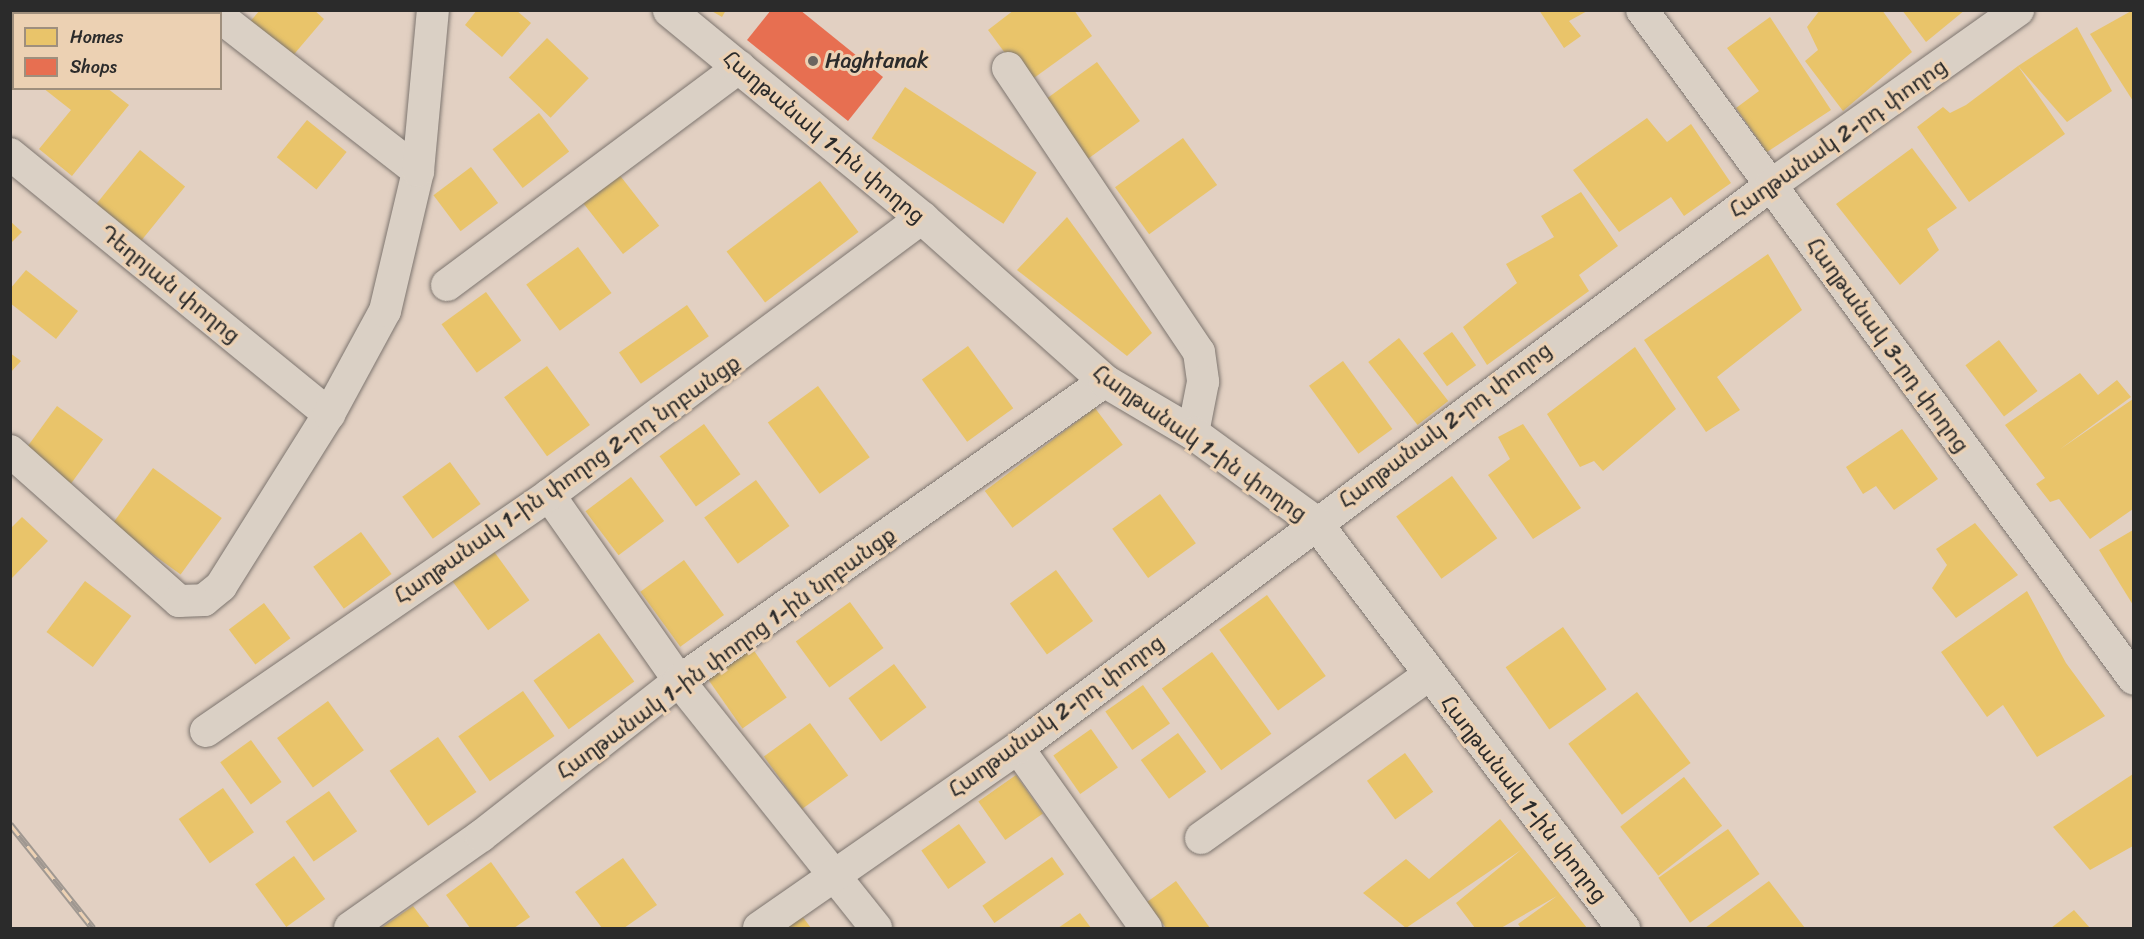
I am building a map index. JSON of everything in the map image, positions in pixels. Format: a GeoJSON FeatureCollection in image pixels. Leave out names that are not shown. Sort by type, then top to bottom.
{"type":"FeatureCollection","features":[{"type":"Feature","properties":{"kind":"main road","name":"Հաղթանակ 1-ին փողոց"},"geometry":{"type":"LineString","coordinates":[[669,10],[922,218],[1105,381],[1193,433],[1315,522],[1623,928]]}},
{"type":"Feature","properties":{"kind":"street"},"geometry":{"type":"LineString","coordinates":[[10,451],[179,601],[204,600],[221,586],[330,414],[385,311],[418,171],[433,10]]}},
{"type":"Feature","properties":{"kind":"street","name":"Հաղթանակ 3-րդ փողոց"},"geometry":{"type":"LineString","coordinates":[[1642,10],[2133,679]]}},
{"type":"Feature","properties":{"kind":"street","name":"Հաղթանակ 2-րդ փողոց"},"geometry":{"type":"LineString","coordinates":[[759,928],[835,870],[1018,748],[1315,522],[1771,185],[2018,10]]}},
{"type":"Feature","properties":{"kind":"street"},"geometry":{"type":"LineString","coordinates":[[222,19],[418,171]]}},
{"type":"Feature","properties":{"kind":"street"},"geometry":{"type":"LineString","coordinates":[[447,285],[740,67]]}},
{"type":"Feature","properties":{"kind":"street"},"geometry":{"type":"LineString","coordinates":[[1008,68],[1199,352],[1203,382],[1193,433]]}},
{"type":"Feature","properties":{"kind":"street","name":"Դեղոյան փողոց"},"geometry":{"type":"LineString","coordinates":[[10,154],[330,414]]}},
{"type":"Feature","properties":{"kind":"street","name":"Հաղթանակ 1-ին փողոց 2-րդ նրբանցք"},"geometry":{"type":"LineString","coordinates":[[206,731],[549,495],[922,218]]}},
{"type":"Feature","properties":{"kind":"street","name":"Հաղթանակ 1-ին փողոց 1-ին նրբանցք"},"geometry":{"type":"LineString","coordinates":[[350,928],[481,836],[679,681],[1105,381]]}},
{"type":"Feature","properties":{"kind":"street"},"geometry":{"type":"LineString","coordinates":[[549,495],[679,681],[835,870],[876,928]]}},
{"type":"Feature","properties":{"kind":"street"},"geometry":{"type":"LineString","coordinates":[[1201,838],[1429,675]]}},
{"type":"Feature","properties":{"kind":"street"},"geometry":{"type":"LineString","coordinates":[[1018,748],[1146,928]]}},
{"type":"Feature","properties":{"kind":"building: Homes"},"geometry":{"type":"Polygon","coordinates":[[[82,10],[140,10],[111,12],[82,12],[82,10]]]}},
{"type":"Feature","properties":{"kind":"building: Homes"},"geometry":{"type":"Polygon","coordinates":[[[260,10],[314,10],[324,19],[290,59],[248,24],[260,10]]]}},
{"type":"Feature","properties":{"kind":"building: Homes"},"geometry":{"type":"Polygon","coordinates":[[[477,10],[516,10],[531,23],[502,57],[465,25],[477,10]]]}},
{"type":"Feature","properties":{"kind":"building: Homes"},"geometry":{"type":"Polygon","coordinates":[[[710,10],[726,10],[722,17],[710,10]]]}},
{"type":"Feature","properties":{"kind":"building: Homes"},"geometry":{"type":"Polygon","coordinates":[[[1014,10],[1074,10],[1092,36],[1027,83],[988,30],[1014,10]]]}},
{"type":"Feature","properties":{"kind":"building: Homes"},"geometry":{"type":"Polygon","coordinates":[[[1539,10],[1589,10],[1569,21],[1581,36],[1564,48],[1539,10]]]}},
{"type":"Feature","properties":{"kind":"building: Homes"},"geometry":{"type":"Polygon","coordinates":[[[1820,10],[1882,10],[1912,52],[1843,111],[1805,61],[1818,50],[1807,27],[1820,10]]]}},
{"type":"Feature","properties":{"kind":"building: Homes"},"geometry":{"type":"Polygon","coordinates":[[[1902,10],[1965,10],[1926,42],[1902,10]]]}},
{"type":"Feature","properties":{"kind":"building: Homes"},"geometry":{"type":"Polygon","coordinates":[[[2133,10],[2133,101],[2090,34],[2133,10]]]}},
{"type":"Feature","properties":{"kind":"building: Homes"},"geometry":{"type":"Polygon","coordinates":[[[1770,17],[1831,110],[1767,152],[1736,108],[1759,91],[1727,48],[1770,17]]]}},
{"type":"Feature","properties":{"kind":"building: Homes"},"geometry":{"type":"Polygon","coordinates":[[[2077,27],[2112,91],[2067,122],[2018,66],[2077,27]]]}},
{"type":"Feature","properties":{"kind":"building: Homes"},"geometry":{"type":"Polygon","coordinates":[[[547,38],[589,78],[551,118],[509,78],[547,38]]]}},
{"type":"Feature","properties":{"kind":"building: Homes"},"geometry":{"type":"Polygon","coordinates":[[[1097,62],[1140,121],[1087,159],[1044,100],[1097,62]]]}},
{"type":"Feature","properties":{"kind":"building: Homes"},"geometry":{"type":"Polygon","coordinates":[[[2018,66],[2065,134],[1969,202],[1917,127],[1943,107],[1950,113],[1966,105],[2018,66]]]}},
{"type":"Feature","properties":{"kind":"building: Homes"},"geometry":{"type":"Polygon","coordinates":[[[905,87],[1037,173],[1003,224],[872,138],[905,87]]]}},
{"type":"Feature","properties":{"kind":"building: Homes"},"geometry":{"type":"Polygon","coordinates":[[[46,90],[110,90],[129,105],[72,176],[39,149],[71,110],[46,90]]]}},
{"type":"Feature","properties":{"kind":"building: Homes"},"geometry":{"type":"Polygon","coordinates":[[[539,113],[569,152],[523,188],[493,149],[539,113]]]}},
{"type":"Feature","properties":{"kind":"building: Homes"},"geometry":{"type":"Polygon","coordinates":[[[1647,118],[1667,142],[1691,124],[1731,183],[1684,216],[1671,197],[1619,232],[1573,170],[1647,118]]]}},
{"type":"Feature","properties":{"kind":"building: Homes"},"geometry":{"type":"Polygon","coordinates":[[[307,120],[347,152],[316,189],[277,157],[307,120]]]}},
{"type":"Feature","properties":{"kind":"building: Homes"},"geometry":{"type":"Polygon","coordinates":[[[1183,138],[1217,185],[1149,234],[1115,187],[1183,138]]]}},
{"type":"Feature","properties":{"kind":"building: Homes"},"geometry":{"type":"Polygon","coordinates":[[[1912,148],[1957,208],[1927,229],[1939,250],[1900,285],[1836,204],[1912,148]]]}},
{"type":"Feature","properties":{"kind":"building: Homes"},"geometry":{"type":"Polygon","coordinates":[[[140,150],[185,187],[140,242],[95,206],[140,150]]]}},
{"type":"Feature","properties":{"kind":"building: Homes"},"geometry":{"type":"Polygon","coordinates":[[[471,167],[498,203],[461,231],[433,195],[471,167]]]}},
{"type":"Feature","properties":{"kind":"building: Homes"},"geometry":{"type":"Polygon","coordinates":[[[618,173],[659,226],[623,254],[582,201],[618,173]]]}},
{"type":"Feature","properties":{"kind":"building: Homes"},"geometry":{"type":"Polygon","coordinates":[[[820,181],[859,232],[765,303],[727,251],[820,181]]]}},
{"type":"Feature","properties":{"kind":"building: Homes"},"geometry":{"type":"Polygon","coordinates":[[[1581,192],[1618,246],[1579,275],[1589,291],[1487,365],[1463,327],[1517,283],[1506,264],[1554,237],[1541,216],[1581,192]]]}},
{"type":"Feature","properties":{"kind":"building: Homes"},"geometry":{"type":"Polygon","coordinates":[[[1067,217],[1152,333],[1127,356],[1017,270],[1067,217]]]}},
{"type":"Feature","properties":{"kind":"building: Homes"},"geometry":{"type":"Polygon","coordinates":[[[10,221],[22,232],[10,244],[10,221]]]}},
{"type":"Feature","properties":{"kind":"building: Homes"},"geometry":{"type":"Polygon","coordinates":[[[578,247],[612,293],[560,331],[526,285],[578,247]]]}},
{"type":"Feature","properties":{"kind":"building: Homes"},"geometry":{"type":"Polygon","coordinates":[[[1768,254],[1802,310],[1717,377],[1740,410],[1706,432],[1644,340],[1768,254]]]}},
{"type":"Feature","properties":{"kind":"building: Homes"},"geometry":{"type":"Polygon","coordinates":[[[26,270],[78,311],[56,339],[10,303],[10,289],[26,270]]]}},
{"type":"Feature","properties":{"kind":"building: Homes"},"geometry":{"type":"Polygon","coordinates":[[[486,292],[521,341],[477,373],[442,324],[486,292]]]}},
{"type":"Feature","properties":{"kind":"building: Homes"},"geometry":{"type":"Polygon","coordinates":[[[687,305],[709,336],[641,384],[619,353],[687,305]]]}},
{"type":"Feature","properties":{"kind":"building: Homes"},"geometry":{"type":"Polygon","coordinates":[[[1452,332],[1476,365],[1447,386],[1423,353],[1452,332]]]}},
{"type":"Feature","properties":{"kind":"building: Homes"},"geometry":{"type":"Polygon","coordinates":[[[1399,338],[1448,401],[1418,425],[1368,362],[1399,338]]]}},
{"type":"Feature","properties":{"kind":"building: Homes"},"geometry":{"type":"Polygon","coordinates":[[[1999,340],[2038,391],[2004,416],[1965,365],[1999,340]]]}},
{"type":"Feature","properties":{"kind":"building: Homes"},"geometry":{"type":"Polygon","coordinates":[[[968,346],[1013,408],[967,442],[922,380],[968,346]]]}},
{"type":"Feature","properties":{"kind":"building: Homes"},"geometry":{"type":"Polygon","coordinates":[[[1635,347],[1676,409],[1603,471],[1594,461],[1580,467],[1547,414],[1635,347]]]}},
{"type":"Feature","properties":{"kind":"building: Homes"},"geometry":{"type":"Polygon","coordinates":[[[10,353],[21,361],[10,373],[10,353]]]}},
{"type":"Feature","properties":{"kind":"building: Homes"},"geometry":{"type":"Polygon","coordinates":[[[1343,361],[1392,429],[1358,454],[1309,386],[1343,361]]]}},
{"type":"Feature","properties":{"kind":"building: Homes"},"geometry":{"type":"Polygon","coordinates":[[[547,366],[590,425],[547,456],[504,397],[547,366]]]}},
{"type":"Feature","properties":{"kind":"building: Homes"},"geometry":{"type":"Polygon","coordinates":[[[2080,373],[2098,395],[2117,380],[2131,397],[2059,450],[2133,399],[2133,509],[2090,539],[2059,499],[2050,502],[2036,484],[2045,478],[2005,425],[2080,373]]]}},
{"type":"Feature","properties":{"kind":"building: Homes"},"geometry":{"type":"Polygon","coordinates":[[[818,386],[870,457],[820,494],[768,422],[818,386]]]}},
{"type":"Feature","properties":{"kind":"building: Homes"},"geometry":{"type":"Polygon","coordinates":[[[57,406],[103,440],[70,486],[23,452],[57,406]]]}},
{"type":"Feature","properties":{"kind":"building: Homes"},"geometry":{"type":"Polygon","coordinates":[[[1095,408],[1123,445],[1012,528],[985,491],[1095,408]]]}},
{"type":"Feature","properties":{"kind":"building: Homes"},"geometry":{"type":"Polygon","coordinates":[[[704,424],[740,474],[696,506],[660,456],[704,424]]]}},
{"type":"Feature","properties":{"kind":"building: Homes"},"geometry":{"type":"Polygon","coordinates":[[[1523,424],[1581,508],[1533,539],[1488,475],[1510,459],[1498,437],[1523,424]]]}},
{"type":"Feature","properties":{"kind":"building: Homes"},"geometry":{"type":"Polygon","coordinates":[[[1902,429],[1938,479],[1894,510],[1876,486],[1863,494],[1846,467],[1902,429]]]}},
{"type":"Feature","properties":{"kind":"building: Homes"},"geometry":{"type":"Polygon","coordinates":[[[450,462],[481,504],[433,539],[402,497],[450,462]]]}},
{"type":"Feature","properties":{"kind":"building: Homes"},"geometry":{"type":"Polygon","coordinates":[[[153,468],[222,518],[181,575],[112,525],[153,468]]]}},
{"type":"Feature","properties":{"kind":"building: Homes"},"geometry":{"type":"Polygon","coordinates":[[[1452,476],[1497,538],[1441,579],[1396,517],[1452,476]]]}},
{"type":"Feature","properties":{"kind":"building: Homes"},"geometry":{"type":"Polygon","coordinates":[[[631,477],[664,521],[619,555],[585,511],[631,477]]]}},
{"type":"Feature","properties":{"kind":"building: Homes"},"geometry":{"type":"Polygon","coordinates":[[[756,480],[790,526],[738,564],[704,518],[756,480]]]}},
{"type":"Feature","properties":{"kind":"building: Homes"},"geometry":{"type":"Polygon","coordinates":[[[1160,494],[1196,543],[1148,578],[1112,529],[1160,494]]]}},
{"type":"Feature","properties":{"kind":"building: Homes"},"geometry":{"type":"Polygon","coordinates":[[[22,517],[48,541],[12,578],[10,529],[22,517]]]}},
{"type":"Feature","properties":{"kind":"building: Homes"},"geometry":{"type":"Polygon","coordinates":[[[1975,523],[2018,575],[1956,618],[1932,588],[1947,565],[1936,549],[1975,523]]]}},
{"type":"Feature","properties":{"kind":"building: Homes"},"geometry":{"type":"Polygon","coordinates":[[[2133,530],[2133,605],[2099,550],[2133,530]]]}},
{"type":"Feature","properties":{"kind":"building: Homes"},"geometry":{"type":"Polygon","coordinates":[[[361,532],[392,574],[344,609],[313,567],[361,532]]]}},
{"type":"Feature","properties":{"kind":"building: Homes"},"geometry":{"type":"Polygon","coordinates":[[[490,546],[529,600],[488,630],[449,576],[490,546]]]}},
{"type":"Feature","properties":{"kind":"building: Homes"},"geometry":{"type":"Polygon","coordinates":[[[684,560],[724,615],[680,647],[640,592],[684,560]]]}},
{"type":"Feature","properties":{"kind":"building: Homes"},"geometry":{"type":"Polygon","coordinates":[[[1056,570],[1093,621],[1047,654],[1010,604],[1056,570]]]}},
{"type":"Feature","properties":{"kind":"building: Homes"},"geometry":{"type":"Polygon","coordinates":[[[85,581],[131,616],[93,667],[46,632],[85,581]]]}},
{"type":"Feature","properties":{"kind":"building: Homes"},"geometry":{"type":"Polygon","coordinates":[[[2027,591],[2066,663],[2105,716],[2037,757],[2003,705],[1987,717],[1941,652],[2027,591]]]}},
{"type":"Feature","properties":{"kind":"building: Homes"},"geometry":{"type":"Polygon","coordinates":[[[1267,595],[1326,676],[1278,711],[1219,630],[1267,595]]]}},
{"type":"Feature","properties":{"kind":"building: Homes"},"geometry":{"type":"Polygon","coordinates":[[[850,602],[884,648],[829,687],[796,641],[850,602]]]}},
{"type":"Feature","properties":{"kind":"building: Homes"},"geometry":{"type":"Polygon","coordinates":[[[264,603],[290,638],[255,665],[229,629],[264,603]]]}},
{"type":"Feature","properties":{"kind":"building: Homes"},"geometry":{"type":"Polygon","coordinates":[[[1563,627],[1607,689],[1549,729],[1506,667],[1563,627]]]}},
{"type":"Feature","properties":{"kind":"building: Homes"},"geometry":{"type":"Polygon","coordinates":[[[599,633],[634,682],[569,729],[533,681],[599,633]]]}},
{"type":"Feature","properties":{"kind":"building: Homes"},"geometry":{"type":"Polygon","coordinates":[[[750,645],[787,697],[742,728],[706,676],[750,645]]]}},
{"type":"Feature","properties":{"kind":"building: Homes"},"geometry":{"type":"Polygon","coordinates":[[[1212,652],[1271,734],[1221,770],[1162,688],[1212,652]]]}},
{"type":"Feature","properties":{"kind":"building: Homes"},"geometry":{"type":"Polygon","coordinates":[[[894,664],[926,707],[881,741],[848,698],[894,664]]]}},
{"type":"Feature","properties":{"kind":"building: Homes"},"geometry":{"type":"Polygon","coordinates":[[[1143,685],[1170,724],[1132,750],[1105,711],[1143,685]]]}},
{"type":"Feature","properties":{"kind":"building: Homes"},"geometry":{"type":"Polygon","coordinates":[[[523,691],[555,736],[490,781],[458,736],[523,691]]]}},
{"type":"Feature","properties":{"kind":"building: Homes"},"geometry":{"type":"Polygon","coordinates":[[[1637,692],[1691,763],[1622,815],[1568,744],[1637,692]]]}},
{"type":"Feature","properties":{"kind":"building: Homes"},"geometry":{"type":"Polygon","coordinates":[[[328,701],[364,750],[313,787],[277,738],[328,701]]]}},
{"type":"Feature","properties":{"kind":"building: Homes"},"geometry":{"type":"Polygon","coordinates":[[[810,723],[848,776],[802,809],[764,757],[810,723]]]}},
{"type":"Feature","properties":{"kind":"building: Homes"},"geometry":{"type":"Polygon","coordinates":[[[1091,729],[1118,768],[1080,794],[1053,755],[1091,729]]]}},
{"type":"Feature","properties":{"kind":"building: Homes"},"geometry":{"type":"Polygon","coordinates":[[[1178,733],[1206,772],[1169,799],[1141,760],[1178,733]]]}},
{"type":"Feature","properties":{"kind":"building: Homes"},"geometry":{"type":"Polygon","coordinates":[[[438,737],[476,792],[428,826],[390,771],[438,737]]]}},
{"type":"Feature","properties":{"kind":"building: Homes"},"geometry":{"type":"Polygon","coordinates":[[[251,740],[282,782],[251,804],[220,762],[251,740]]]}},
{"type":"Feature","properties":{"kind":"building: Homes"},"geometry":{"type":"Polygon","coordinates":[[[1405,753],[1433,792],[1395,819],[1367,781],[1405,753]]]}},
{"type":"Feature","properties":{"kind":"building: Homes"},"geometry":{"type":"Polygon","coordinates":[[[2133,774],[2133,846],[2090,870],[2053,827],[2133,774]]]}},
{"type":"Feature","properties":{"kind":"building: Homes"},"geometry":{"type":"Polygon","coordinates":[[[1016,775],[1043,814],[1005,840],[978,801],[1016,775]]]}},
{"type":"Feature","properties":{"kind":"building: Homes"},"geometry":{"type":"Polygon","coordinates":[[[1684,777],[1722,826],[1658,876],[1620,827],[1684,777]]]}},
{"type":"Feature","properties":{"kind":"building: Homes"},"geometry":{"type":"Polygon","coordinates":[[[223,788],[254,832],[210,863],[179,819],[223,788]]]}},
{"type":"Feature","properties":{"kind":"building: Homes"},"geometry":{"type":"Polygon","coordinates":[[[329,791],[357,831],[314,862],[286,821],[329,791]]]}},
{"type":"Feature","properties":{"kind":"building: Homes"},"geometry":{"type":"Polygon","coordinates":[[[1500,819],[1587,928],[1521,928],[1518,924],[1557,896],[1501,928],[1475,928],[1456,903],[1521,850],[1406,928],[1363,893],[1406,859],[1429,879],[1500,819]]]}},
{"type":"Feature","properties":{"kind":"building: Homes"},"geometry":{"type":"Polygon","coordinates":[[[959,824],[986,863],[948,889],[921,850],[959,824]]]}},
{"type":"Feature","properties":{"kind":"building: Homes"},"geometry":{"type":"Polygon","coordinates":[[[1728,829],[1760,874],[1690,923],[1658,878],[1728,829]]]}},
{"type":"Feature","properties":{"kind":"building: Homes"},"geometry":{"type":"Polygon","coordinates":[[[294,856],[325,899],[286,927],[255,884],[294,856]]]}},
{"type":"Feature","properties":{"kind":"building: Homes"},"geometry":{"type":"Polygon","coordinates":[[[1052,857],[1064,874],[994,923],[982,906],[1052,857]]]}},
{"type":"Feature","properties":{"kind":"building: Homes"},"geometry":{"type":"Polygon","coordinates":[[[623,858],[657,905],[624,928],[602,928],[575,892],[623,858]]]}},
{"type":"Feature","properties":{"kind":"building: Homes"},"geometry":{"type":"Polygon","coordinates":[[[491,862],[530,917],[514,928],[470,928],[446,895],[491,862]]]}},
{"type":"Feature","properties":{"kind":"building: Homes"},"geometry":{"type":"Polygon","coordinates":[[[1176,881],[1210,928],[1166,928],[1147,902],[1176,881]]]}},
{"type":"Feature","properties":{"kind":"building: Homes"},"geometry":{"type":"Polygon","coordinates":[[[1769,881],[1805,928],[1705,928],[1769,881]]]}},
{"type":"Feature","properties":{"kind":"building: Homes"},"geometry":{"type":"Polygon","coordinates":[[[413,906],[430,928],[381,928],[413,906]]]}},
{"type":"Feature","properties":{"kind":"building: Homes"},"geometry":{"type":"Polygon","coordinates":[[[2074,910],[2090,928],[2051,928],[2074,910]]]}},
{"type":"Feature","properties":{"kind":"building: Homes"},"geometry":{"type":"Polygon","coordinates":[[[1080,913],[1091,928],[1058,928],[1080,913]]]}},
{"type":"Feature","properties":{"kind":"building: Homes"},"geometry":{"type":"Polygon","coordinates":[[[802,916],[811,928],[784,928],[802,916]]]}},
{"type":"Feature","properties":{"kind":"building: Shops"},"geometry":{"type":"Polygon","coordinates":[[[771,10],[800,10],[883,77],[848,121],[747,40],[771,10]]]}},
{"type":"Feature","properties":{"kind":"railway"},"geometry":{"type":"LineString","coordinates":[[10,824],[93,928]]}},
{"type":"Feature","properties":{"kind":"place","name":"Haghtanak"},"geometry":{"type":"Point","coordinates":[813,61]}}]}
